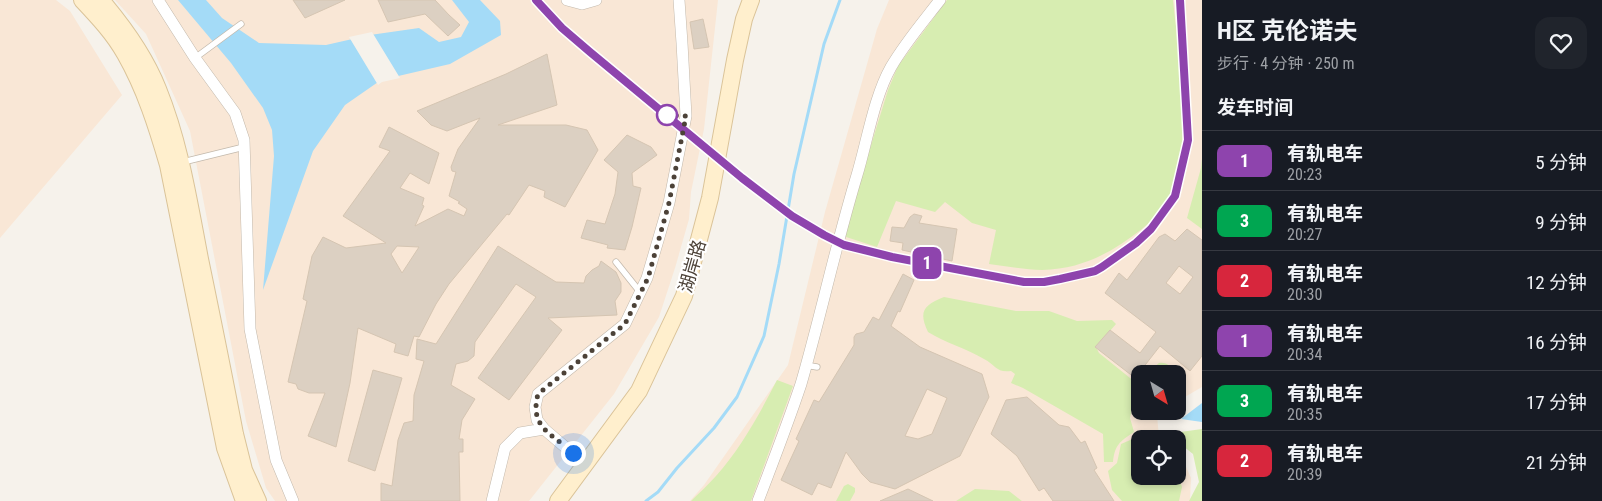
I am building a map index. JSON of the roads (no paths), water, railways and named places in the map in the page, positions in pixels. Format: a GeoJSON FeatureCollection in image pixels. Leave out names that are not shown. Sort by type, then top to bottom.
{"type":"FeatureCollection","features":[{"type":"Feature","properties":{"kind":"street"},"geometry":{"type":"LineString","coordinates":[[82,0],[104,24],[125,53],[156,121],[168,165],[226,448],[238,488],[244,501]]}},
{"type":"Feature","properties":{"kind":"street"},"geometry":{"type":"LineString","coordinates":[[101,0],[121,22],[151,74],[169,121],[181,163],[235,434],[244,470],[258,501]]}},
{"type":"Feature","properties":{"kind":"street"},"geometry":{"type":"LineString","coordinates":[[158,0],[195,58],[235,113],[244,140],[250,329],[276,460],[293,501]]}},
{"type":"Feature","properties":{"kind":"street"},"geometry":{"type":"LineString","coordinates":[[567,0],[582,4],[596,0]]}},
{"type":"Feature","properties":{"kind":"street"},"geometry":{"type":"LineString","coordinates":[[585,464],[544,429],[537,420],[535,408],[538,394],[625,324],[648,278],[669,203],[686,116],[679,0]]}},
{"type":"Feature","properties":{"kind":"street","name":"湖岸路"},"geometry":{"type":"LineString","coordinates":[[558,501],[639,391],[684,296],[710,198],[735,60],[744,19],[751,0]]}},
{"type":"Feature","properties":{"kind":"street"},"geometry":{"type":"LineString","coordinates":[[758,501],[811,366],[841,226],[867,142],[875,107],[890,69],[909,40],[940,0]]}},
{"type":"Feature","properties":{"kind":"street"},"geometry":{"type":"LineString","coordinates":[[492,501],[505,448],[520,433],[544,429]]}},
{"type":"Feature","properties":{"kind":"lane"},"geometry":{"type":"LineString","coordinates":[[195,58],[241,24]]}},
{"type":"Feature","properties":{"kind":"lane"},"geometry":{"type":"LineString","coordinates":[[181,163],[244,147]]}},
{"type":"Feature","properties":{"kind":"lane"},"geometry":{"type":"LineString","coordinates":[[616,262],[640,292]]}},
{"type":"Feature","properties":{"kind":"water"},"geometry":{"type":"Polygon","coordinates":[[[178,0],[206,0],[222,18],[259,43],[326,45],[370,35],[419,28],[439,42],[461,37],[469,22],[452,0],[480,0],[500,21],[501,35],[450,64],[381,80],[345,105],[313,151],[263,290],[274,156],[272,130],[263,108],[231,63],[178,0]]]}},
{"type":"Feature","properties":{"kind":"water"},"geometry":{"type":"Polygon","coordinates":[[[1202,403],[1202,422],[1186,420],[1186,415],[1202,403]]]}},
{"type":"Feature","properties":{"kind":"waterway"},"geometry":{"type":"LineString","coordinates":[[646,501],[658,492],[677,468],[714,428],[737,397],[764,336],[779,264],[794,174],[824,44],[840,0]]}},
{"type":"Feature","properties":{"kind":"tram line"},"geometry":{"type":"LineString","coordinates":[[536,0],[590,53],[742,178],[792,216],[824,235],[844,245],[892,257],[1024,282],[1044,282],[1095,271],[1136,243],[1151,229],[1175,196],[1188,140],[1180,0]]}},
{"type":"Feature","properties":{"kind":"tram line","name":"1"},"geometry":{"type":"LineString","coordinates":[[536,0],[562,28],[756,190],[792,216],[824,235],[844,245],[892,257],[1024,282],[1044,282],[1095,271],[1110,262],[1136,243],[1151,229],[1175,196],[1188,140],[1180,27],[1180,0]]}}]}
